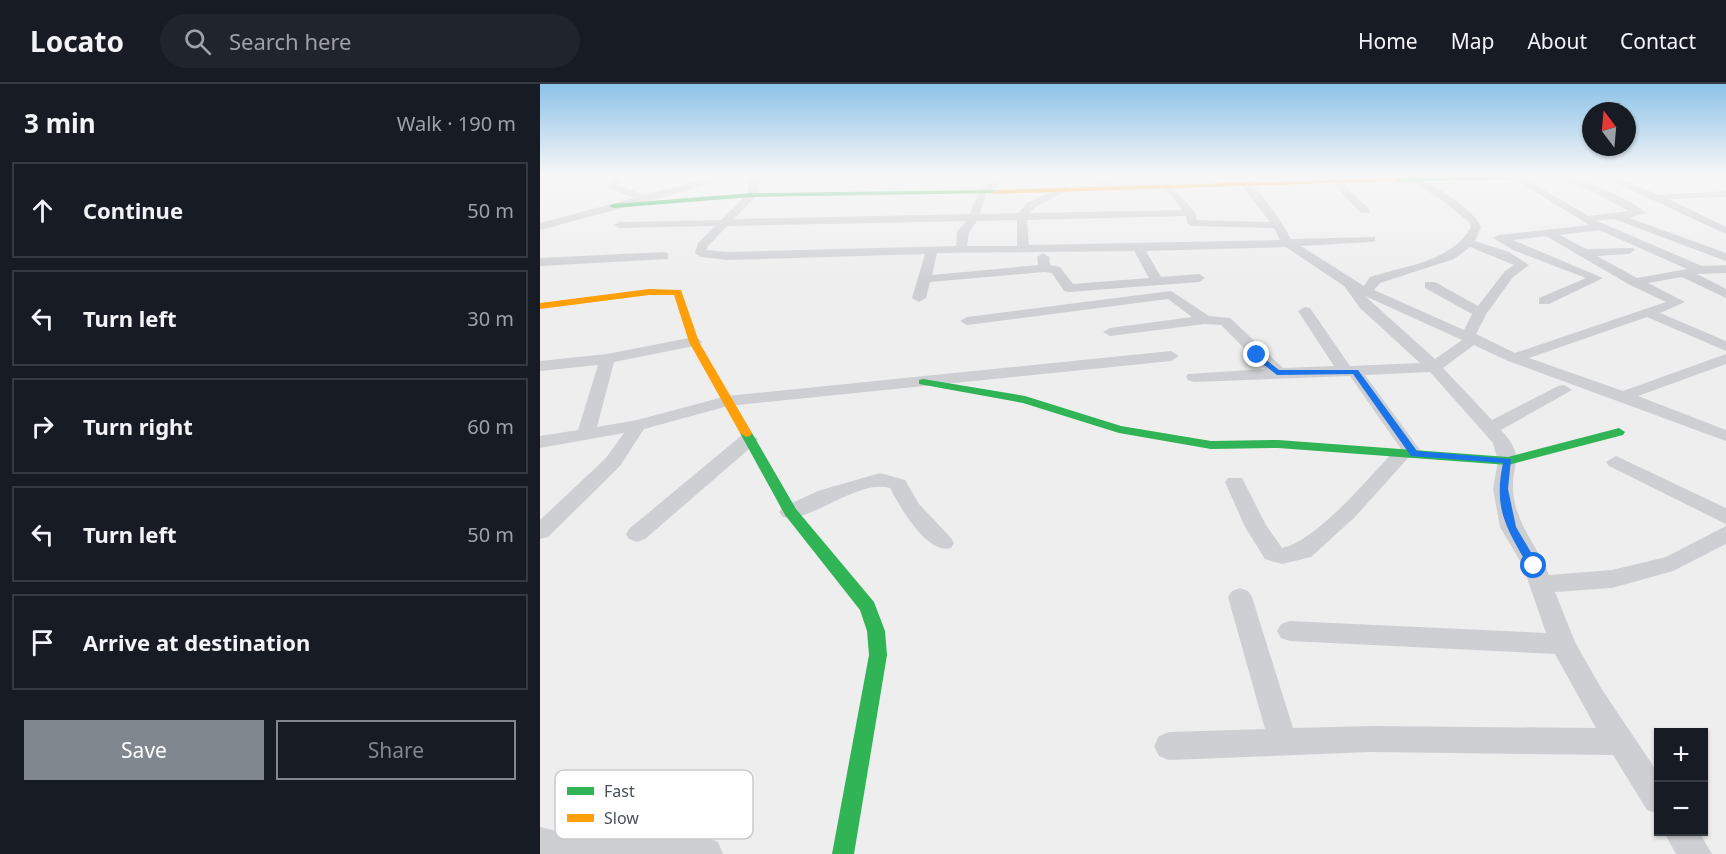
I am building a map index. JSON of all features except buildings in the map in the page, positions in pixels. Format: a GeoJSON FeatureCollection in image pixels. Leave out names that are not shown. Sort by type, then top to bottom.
{"type":"FeatureCollection","features":[{"type":"Feature","properties":{"kind":"street"},"geometry":{"type":"LineString","coordinates":[[540,226],[591,212]]}},
{"type":"Feature","properties":{"kind":"street"},"geometry":{"type":"LineString","coordinates":[[737,212],[702,245],[701,253],[727,256],[1371,239]]}},
{"type":"Feature","properties":{"kind":"street"},"geometry":{"type":"LineString","coordinates":[[961,249],[963,232],[976,212]]}},
{"type":"Feature","properties":{"kind":"street"},"geometry":{"type":"LineString","coordinates":[[1023,248],[1022,216],[1025,212]]}},
{"type":"Feature","properties":{"kind":"street"},"geometry":{"type":"LineString","coordinates":[[1186,212],[1192,222]]}},
{"type":"Feature","properties":{"kind":"street"},"geometry":{"type":"LineString","coordinates":[[1267,212],[1287,242],[1350,284],[1514,358],[1723,432]]}},
{"type":"Feature","properties":{"kind":"street"},"geometry":{"type":"LineString","coordinates":[[1367,291],[1375,280],[1443,260],[1468,240],[1476,227],[1474,222],[1462,212]]}},
{"type":"Feature","properties":{"kind":"street"},"geometry":{"type":"LineString","coordinates":[[1574,212],[1600,227],[1700,270]]}},
{"type":"Feature","properties":{"kind":"street"},"geometry":{"type":"LineString","coordinates":[[1586,219],[1641,213],[1639,212]]}},
{"type":"Feature","properties":{"kind":"street"},"geometry":{"type":"LineString","coordinates":[[1689,212],[1726,231]]}},
{"type":"Feature","properties":{"kind":"street"},"geometry":{"type":"LineString","coordinates":[[619,225],[1022,216],[1278,225]]}},
{"type":"Feature","properties":{"kind":"street"},"geometry":{"type":"LineString","coordinates":[[1611,216],[1655,229],[1726,257]]}},
{"type":"Feature","properties":{"kind":"street"},"geometry":{"type":"LineString","coordinates":[[1709,222],[1726,221]]}},
{"type":"Feature","properties":{"kind":"street"},"geometry":{"type":"LineString","coordinates":[[1468,240],[1600,227]]}},
{"type":"Feature","properties":{"kind":"street"},"geometry":{"type":"LineString","coordinates":[[1514,358],[1678,302],[1635,282],[1549,233]]}},
{"type":"Feature","properties":{"kind":"street"},"geometry":{"type":"LineString","coordinates":[[1503,238],[1517,248],[1597,279],[1545,301]]}},
{"type":"Feature","properties":{"kind":"street"},"geometry":{"type":"LineString","coordinates":[[1194,377],[1434,367],[1471,337],[1480,313],[1509,274],[1523,265],[1506,255],[1468,240]]}},
{"type":"Feature","properties":{"kind":"street"},"geometry":{"type":"LineString","coordinates":[[1137,246],[1156,280]]}},
{"type":"Feature","properties":{"kind":"street"},"geometry":{"type":"LineString","coordinates":[[1042,248],[1044,268]]}},
{"type":"Feature","properties":{"kind":"street"},"geometry":{"type":"LineString","coordinates":[[919,298],[932,250]]}},
{"type":"Feature","properties":{"kind":"street"},"geometry":{"type":"LineString","coordinates":[[1582,253],[1629,250]]}},
{"type":"Feature","properties":{"kind":"street"},"geometry":{"type":"LineString","coordinates":[[543,264],[664,256]]}},
{"type":"Feature","properties":{"kind":"street"},"geometry":{"type":"LineString","coordinates":[[925,279],[1044,268],[1056,270],[1069,288],[1199,278]]}},
{"type":"Feature","properties":{"kind":"street"},"geometry":{"type":"LineString","coordinates":[[1635,282],[1700,270],[1726,269]]}},
{"type":"Feature","properties":{"kind":"street"},"geometry":{"type":"LineString","coordinates":[[1683,273],[1726,294]]}},
{"type":"Feature","properties":{"kind":"street"},"geometry":{"type":"LineString","coordinates":[[1350,284],[1365,305],[1434,367],[1502,442],[1508,461],[1503,489],[1510,527],[1534,566],[1563,644],[1591,696],[1654,791]]}},
{"type":"Feature","properties":{"kind":"street"},"geometry":{"type":"LineString","coordinates":[[1430,285],[1480,313]]}},
{"type":"Feature","properties":{"kind":"street"},"geometry":{"type":"LineString","coordinates":[[540,306],[671,290],[678,292],[694,342],[790,512],[868,607],[876,631],[878,655],[843,854]]}},
{"type":"Feature","properties":{"kind":"street"},"geometry":{"type":"LineString","coordinates":[[967,321],[1171,295],[1204,320]]}},
{"type":"Feature","properties":{"kind":"street"},"geometry":{"type":"LineString","coordinates":[[1305,310],[1408,454]]}},
{"type":"Feature","properties":{"kind":"street"},"geometry":{"type":"LineString","coordinates":[[1646,312],[1726,346]]}},
{"type":"Feature","properties":{"kind":"street"},"geometry":{"type":"LineString","coordinates":[[1110,332],[1204,320],[1230,323],[1257,355],[1277,372]]}},
{"type":"Feature","properties":{"kind":"street"},"geometry":{"type":"LineString","coordinates":[[540,366],[607,358],[694,342]]}},
{"type":"Feature","properties":{"kind":"street"},"geometry":{"type":"LineString","coordinates":[[540,442],[638,425],[728,401],[872,384],[923,382],[1171,356]]}},
{"type":"Feature","properties":{"kind":"street"},"geometry":{"type":"LineString","coordinates":[[586,435],[607,358]]}},
{"type":"Feature","properties":{"kind":"street"},"geometry":{"type":"LineString","coordinates":[[1624,396],[1726,359]]}},
{"type":"Feature","properties":{"kind":"street"},"geometry":{"type":"LineString","coordinates":[[923,382],[1025,400],[1119,429],[1211,445],[1278,444],[1508,461],[1619,432]]}},
{"type":"Feature","properties":{"kind":"street"},"geometry":{"type":"LineString","coordinates":[[1490,428],[1564,390]]}},
{"type":"Feature","properties":{"kind":"street"},"geometry":{"type":"LineString","coordinates":[[540,532],[613,462],[638,425]]}},
{"type":"Feature","properties":{"kind":"street"},"geometry":{"type":"LineString","coordinates":[[636,534],[749,439]]}},
{"type":"Feature","properties":{"kind":"street"},"geometry":{"type":"LineString","coordinates":[[1235,482],[1256,527],[1273,553],[1282,556],[1304,551],[1408,454]]}},
{"type":"Feature","properties":{"kind":"street"},"geometry":{"type":"LineString","coordinates":[[1616,462],[1726,516]]}},
{"type":"Feature","properties":{"kind":"street"},"geometry":{"type":"LineString","coordinates":[[790,512],[825,496],[880,479],[889,480],[898,483],[910,508],[943,543]]}},
{"type":"Feature","properties":{"kind":"street"},"geometry":{"type":"LineString","coordinates":[[1540,584],[1612,579],[1673,563],[1726,534]]}},
{"type":"Feature","properties":{"kind":"street"},"geometry":{"type":"LineString","coordinates":[[1240,597],[1283,742]]}},
{"type":"Feature","properties":{"kind":"street"},"geometry":{"type":"LineString","coordinates":[[1290,631],[1563,644]]}},
{"type":"Feature","properties":{"kind":"street"},"geometry":{"type":"LineString","coordinates":[[1169,746],[1371,739],[1623,742]]}},
{"type":"Feature","properties":{"kind":"street"},"geometry":{"type":"LineString","coordinates":[[1683,836],[1695,854]]}},
{"type":"Feature","properties":{"kind":"street"},"geometry":{"type":"LineString","coordinates":[[540,843],[556,847],[706,854]]}},
{"type":"Feature","properties":{"kind":"traffic: fast"},"geometry":{"type":"LineString","coordinates":[[923,382],[1025,400],[1119,429],[1211,445],[1278,444],[1508,461],[1619,432]]}},
{"type":"Feature","properties":{"kind":"traffic: fast"},"geometry":{"type":"LineString","coordinates":[[746,433],[790,512],[868,607],[876,631],[878,655],[843,854]]}},
{"type":"Feature","properties":{"kind":"traffic: slow"},"geometry":{"type":"LineString","coordinates":[[540,306],[649,292],[678,292],[694,342],[746,433]]}},
{"type":"Feature","properties":{"kind":"route"},"geometry":{"type":"LineString","coordinates":[[1257,355],[1277,372],[1355,372],[1414,454],[1508,461],[1503,489],[1510,527],[1534,566]]}}]}
